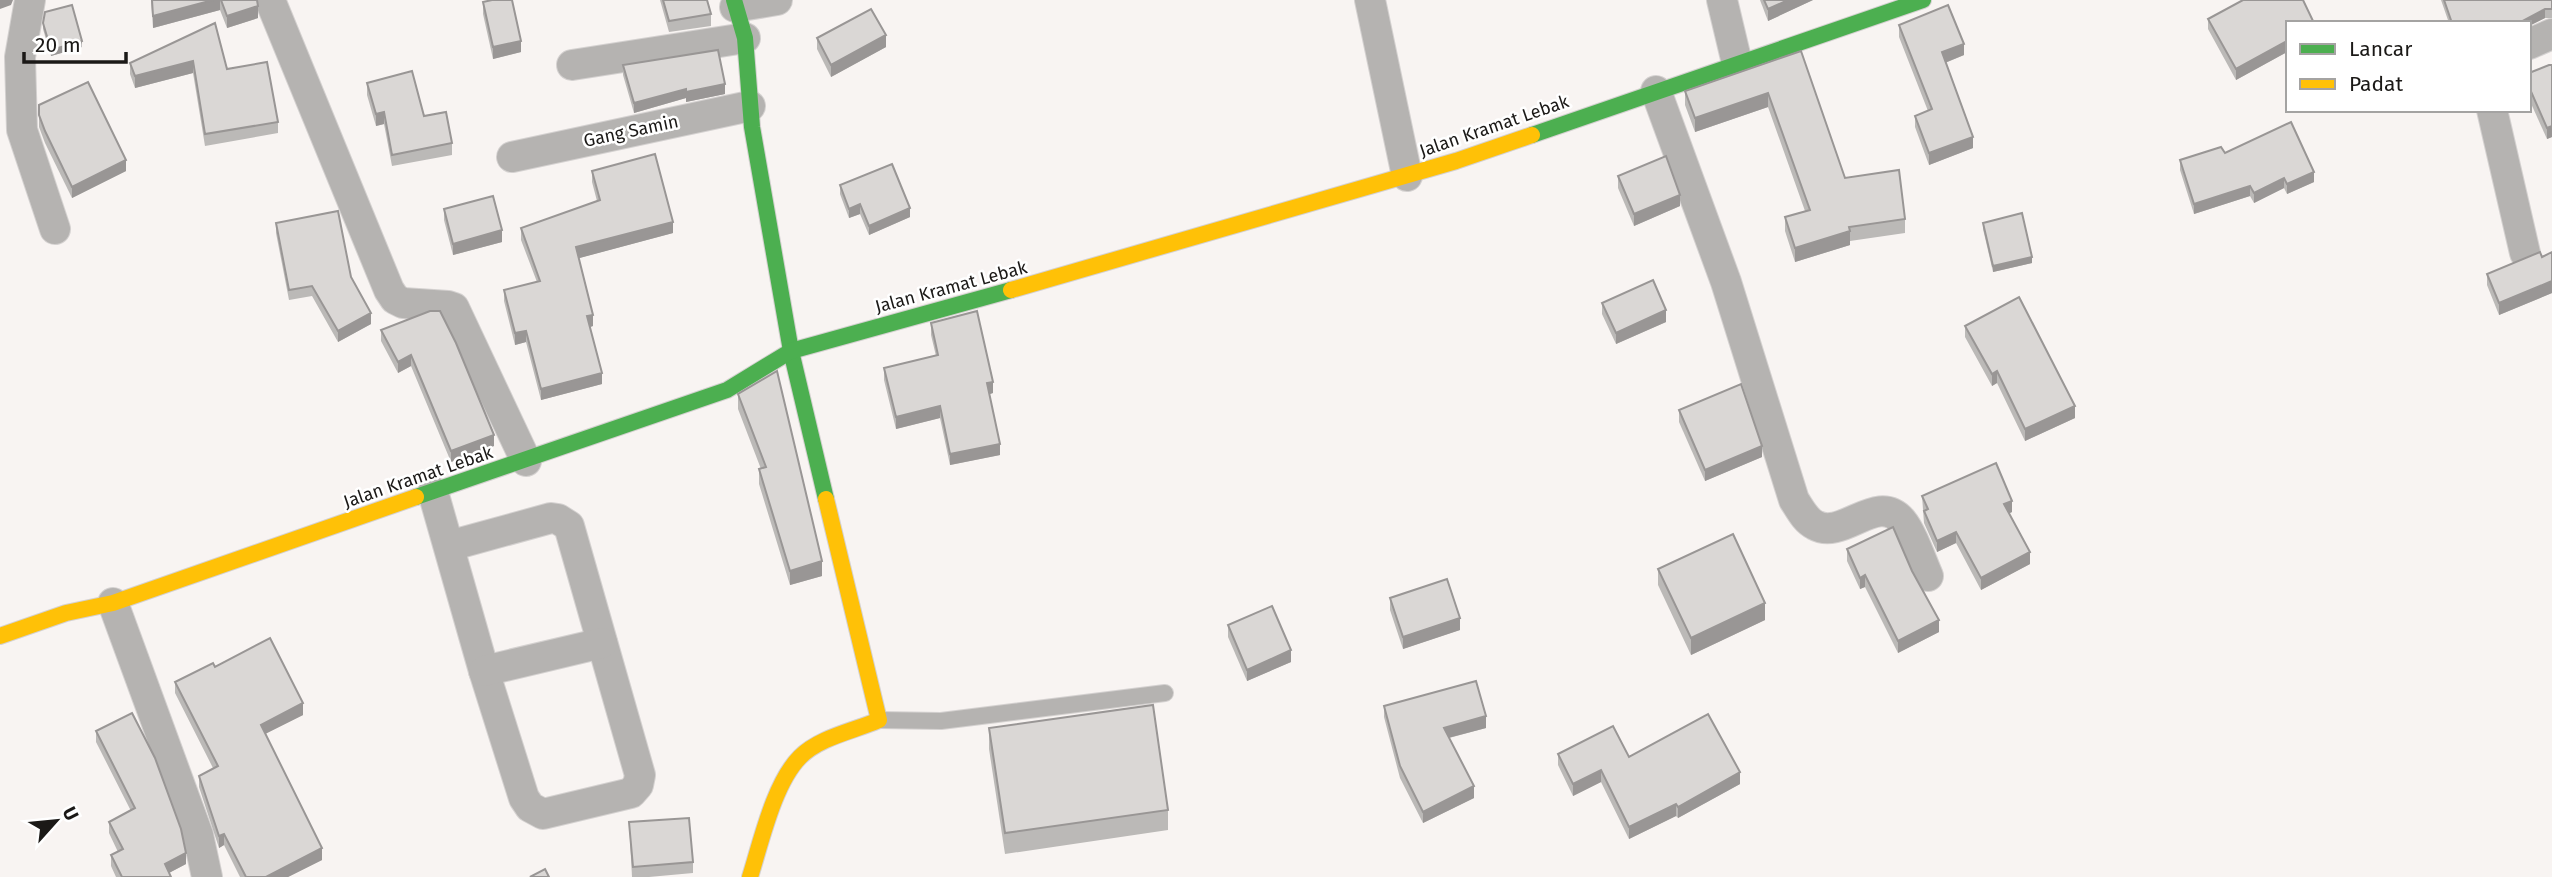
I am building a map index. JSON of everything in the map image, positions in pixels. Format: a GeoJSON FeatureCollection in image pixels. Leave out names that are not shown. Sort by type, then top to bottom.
{"type":"FeatureCollection","features":[{"type":"Feature","properties":{"kind":"street"},"geometry":{"type":"LineString","coordinates":[[30,0],[12,39],[20,57],[22,130],[55,229]]}},
{"type":"Feature","properties":{"kind":"street"},"geometry":{"type":"LineString","coordinates":[[270,0],[389,290],[395,299],[403,303],[448,306],[458,312],[526,461]]}},
{"type":"Feature","properties":{"kind":"street"},"geometry":{"type":"LineString","coordinates":[[750,877],[768,821],[790,770],[801,756],[813,748],[879,720],[791,351],[750,106],[745,38],[734,3],[777,0]]}},
{"type":"Feature","properties":{"kind":"street"},"geometry":{"type":"LineString","coordinates":[[1370,0],[1407,176]]}},
{"type":"Feature","properties":{"kind":"street"},"geometry":{"type":"LineString","coordinates":[[1722,0],[1737,64]]}},
{"type":"Feature","properties":{"kind":"street","name":"Jalan Kramat Lebak"},"geometry":{"type":"LineString","coordinates":[[0,636],[66,613],[113,603],[727,390],[791,351],[1030,285],[1456,161],[1923,0]]}},
{"type":"Feature","properties":{"kind":"street"},"geometry":{"type":"LineString","coordinates":[[2531,43],[2552,34]]}},
{"type":"Feature","properties":{"kind":"street"},"geometry":{"type":"LineString","coordinates":[[572,65],[745,38]]}},
{"type":"Feature","properties":{"kind":"street"},"geometry":{"type":"LineString","coordinates":[[1656,91],[1726,282],[1794,500],[1807,520],[1818,527],[1852,522],[1874,511],[1893,513],[1903,522],[1928,576]]}},
{"type":"Feature","properties":{"kind":"street","name":"Gang Samin"},"geometry":{"type":"LineString","coordinates":[[512,157],[750,106]]}},
{"type":"Feature","properties":{"kind":"street"},"geometry":{"type":"LineString","coordinates":[[2492,112],[2525,253]]}},
{"type":"Feature","properties":{"kind":"street"},"geometry":{"type":"LineString","coordinates":[[433,492],[484,671],[524,798],[530,807],[543,814],[631,793],[638,785],[640,775],[569,526],[551,518],[449,546]]}},
{"type":"Feature","properties":{"kind":"street"},"geometry":{"type":"LineString","coordinates":[[113,603],[198,835],[207,877]]}},
{"type":"Feature","properties":{"kind":"street"},"geometry":{"type":"LineString","coordinates":[[484,671],[602,643]]}},
{"type":"Feature","properties":{"kind":"lane"},"geometry":{"type":"LineString","coordinates":[[879,720],[941,721],[1166,693]]}},
{"type":"Feature","properties":{"kind":"building"},"geometry":{"type":"Polygon","coordinates":[[[152,0],[213,0],[153,16],[152,0]]]}},
{"type":"Feature","properties":{"kind":"building"},"geometry":{"type":"Polygon","coordinates":[[[221,0],[257,0],[258,6],[227,16],[221,0]]]}},
{"type":"Feature","properties":{"kind":"building"},"geometry":{"type":"Polygon","coordinates":[[[512,0],[521,41],[493,47],[483,2],[512,0]]]}},
{"type":"Feature","properties":{"kind":"building"},"geometry":{"type":"Polygon","coordinates":[[[663,0],[707,0],[711,14],[669,21],[663,0]]]}},
{"type":"Feature","properties":{"kind":"building"},"geometry":{"type":"Polygon","coordinates":[[[1764,0],[1788,0],[1768,9],[1764,0]]]}},
{"type":"Feature","properties":{"kind":"building"},"geometry":{"type":"Polygon","coordinates":[[[2243,0],[2303,0],[2313,21],[2286,21],[2286,42],[2236,69],[2208,19],[2243,0]]]}},
{"type":"Feature","properties":{"kind":"building"},"geometry":{"type":"Polygon","coordinates":[[[2444,0],[2552,0],[2552,9],[2545,9],[2523,21],[2451,21],[2444,0]]]}},
{"type":"Feature","properties":{"kind":"building"},"geometry":{"type":"Polygon","coordinates":[[[72,5],[82,41],[51,50],[43,23],[45,12],[72,5]]]}},
{"type":"Feature","properties":{"kind":"building"},"geometry":{"type":"Polygon","coordinates":[[[1948,5],[1964,44],[1942,52],[1973,137],[1929,153],[1915,116],[1932,109],[1899,25],[1948,5]]]}},
{"type":"Feature","properties":{"kind":"building"},"geometry":{"type":"Polygon","coordinates":[[[871,9],[886,35],[831,65],[817,38],[871,9]]]}},
{"type":"Feature","properties":{"kind":"building"},"geometry":{"type":"Polygon","coordinates":[[[215,23],[227,69],[267,62],[278,122],[205,134],[193,61],[135,76],[130,63],[215,23]]]}},
{"type":"Feature","properties":{"kind":"building"},"geometry":{"type":"Polygon","coordinates":[[[718,50],[725,84],[686,92],[686,89],[634,103],[623,65],[718,50]]]}},
{"type":"Feature","properties":{"kind":"building"},"geometry":{"type":"Polygon","coordinates":[[[1801,51],[1845,178],[1899,170],[1905,219],[1849,227],[1850,231],[1795,248],[1785,217],[1810,210],[1768,93],[1695,118],[1685,91],[1801,51]]]}},
{"type":"Feature","properties":{"kind":"building"},"geometry":{"type":"Polygon","coordinates":[[[2552,65],[2552,126],[2547,128],[2531,92],[2531,72],[2552,65]]]}},
{"type":"Feature","properties":{"kind":"building"},"geometry":{"type":"Polygon","coordinates":[[[412,71],[424,116],[446,112],[452,143],[392,155],[384,112],[376,114],[367,83],[412,71]]]}},
{"type":"Feature","properties":{"kind":"building"},"geometry":{"type":"Polygon","coordinates":[[[88,82],[126,160],[72,187],[45,131],[39,115],[39,105],[88,82]]]}},
{"type":"Feature","properties":{"kind":"building"},"geometry":{"type":"Polygon","coordinates":[[[2291,122],[2314,172],[2287,184],[2284,178],[2254,193],[2250,186],[2194,204],[2180,160],[2221,147],[2225,153],[2291,122]]]}},
{"type":"Feature","properties":{"kind":"building"},"geometry":{"type":"Polygon","coordinates":[[[655,154],[673,222],[576,247],[593,315],[587,316],[602,373],[541,389],[526,331],[515,333],[504,290],[540,281],[521,228],[600,200],[592,171],[655,154]]]}},
{"type":"Feature","properties":{"kind":"building"},"geometry":{"type":"Polygon","coordinates":[[[1666,156],[1680,195],[1634,214],[1618,176],[1666,156]]]}},
{"type":"Feature","properties":{"kind":"building"},"geometry":{"type":"Polygon","coordinates":[[[892,164],[910,208],[869,226],[860,204],[849,209],[840,185],[892,164]]]}},
{"type":"Feature","properties":{"kind":"building"},"geometry":{"type":"Polygon","coordinates":[[[493,196],[502,230],[453,244],[444,209],[493,196]]]}},
{"type":"Feature","properties":{"kind":"building"},"geometry":{"type":"Polygon","coordinates":[[[338,211],[351,277],[371,313],[338,331],[312,286],[289,290],[276,223],[338,211]]]}},
{"type":"Feature","properties":{"kind":"building"},"geometry":{"type":"Polygon","coordinates":[[[2022,213],[2032,257],[1993,266],[1983,223],[2022,213]]]}},
{"type":"Feature","properties":{"kind":"building"},"geometry":{"type":"Polygon","coordinates":[[[2540,252],[2542,257],[2552,252],[2552,281],[2499,303],[2487,274],[2540,252]]]}},
{"type":"Feature","properties":{"kind":"building"},"geometry":{"type":"Polygon","coordinates":[[[1653,280],[1666,310],[1616,333],[1602,303],[1653,280]]]}},
{"type":"Feature","properties":{"kind":"building"},"geometry":{"type":"Polygon","coordinates":[[[2019,297],[2075,406],[2025,429],[1997,371],[1992,374],[1965,326],[2019,297]]]}},
{"type":"Feature","properties":{"kind":"building"},"geometry":{"type":"Polygon","coordinates":[[[430,311],[440,311],[494,435],[451,451],[411,355],[398,362],[381,330],[430,311]]]}},
{"type":"Feature","properties":{"kind":"building"},"geometry":{"type":"Polygon","coordinates":[[[977,311],[993,382],[987,383],[1000,444],[950,454],[940,406],[896,417],[884,368],[938,355],[931,323],[977,311]]]}},
{"type":"Feature","properties":{"kind":"building"},"geometry":{"type":"Polygon","coordinates":[[[777,371],[822,561],[790,571],[759,469],[766,467],[738,394],[777,371]]]}},
{"type":"Feature","properties":{"kind":"building"},"geometry":{"type":"Polygon","coordinates":[[[1741,384],[1762,446],[1705,470],[1679,410],[1741,384]]]}},
{"type":"Feature","properties":{"kind":"building"},"geometry":{"type":"Polygon","coordinates":[[[1996,463],[2012,501],[2004,504],[2030,552],[1981,578],[1956,532],[1937,541],[1924,511],[1928,509],[1922,496],[1996,463]]]}},
{"type":"Feature","properties":{"kind":"building"},"geometry":{"type":"Polygon","coordinates":[[[1893,527],[1912,571],[1939,620],[1898,641],[1865,575],[1860,578],[1847,549],[1893,527]]]}},
{"type":"Feature","properties":{"kind":"building"},"geometry":{"type":"Polygon","coordinates":[[[1733,534],[1765,603],[1691,638],[1658,569],[1733,534]]]}},
{"type":"Feature","properties":{"kind":"building"},"geometry":{"type":"Polygon","coordinates":[[[1447,579],[1460,618],[1403,637],[1390,598],[1447,579]]]}},
{"type":"Feature","properties":{"kind":"building"},"geometry":{"type":"Polygon","coordinates":[[[1272,606],[1291,650],[1247,670],[1228,625],[1272,606]]]}},
{"type":"Feature","properties":{"kind":"building"},"geometry":{"type":"Polygon","coordinates":[[[270,638],[303,703],[261,725],[322,848],[266,877],[246,877],[224,834],[219,836],[199,776],[218,766],[175,682],[213,663],[215,667],[270,638]]]}},
{"type":"Feature","properties":{"kind":"building"},"geometry":{"type":"Polygon","coordinates":[[[1476,681],[1486,716],[1444,728],[1474,786],[1423,812],[1400,766],[1384,706],[1476,681]]]}},
{"type":"Feature","properties":{"kind":"building"},"geometry":{"type":"Polygon","coordinates":[[[1153,705],[1168,810],[1005,833],[989,728],[1153,705]]]}},
{"type":"Feature","properties":{"kind":"building"},"geometry":{"type":"Polygon","coordinates":[[[132,713],[155,758],[181,829],[186,853],[165,864],[171,877],[122,877],[111,855],[123,849],[109,822],[135,808],[96,731],[132,713]]]}},
{"type":"Feature","properties":{"kind":"building"},"geometry":{"type":"Polygon","coordinates":[[[1708,714],[1740,772],[1678,807],[1676,804],[1629,827],[1601,770],[1573,784],[1558,754],[1613,726],[1629,757],[1708,714]]]}},
{"type":"Feature","properties":{"kind":"building"},"geometry":{"type":"Polygon","coordinates":[[[689,818],[693,862],[633,867],[629,822],[689,818]]]}},
{"type":"Feature","properties":{"kind":"building"},"geometry":{"type":"Polygon","coordinates":[[[545,869],[549,877],[530,877],[545,869]]]}},
{"type":"Feature","properties":{"kind":"traffic: fast"},"geometry":{"type":"LineString","coordinates":[[734,0],[745,38],[752,127],[791,351],[826,499]]}},
{"type":"Feature","properties":{"kind":"traffic: fast"},"geometry":{"type":"LineString","coordinates":[[1532,135],[1923,0]]}},
{"type":"Feature","properties":{"kind":"traffic: fast"},"geometry":{"type":"LineString","coordinates":[[416,497],[727,390],[791,351],[1011,290]]}},
{"type":"Feature","properties":{"kind":"traffic: slow"},"geometry":{"type":"LineString","coordinates":[[1011,290],[1456,161],[1532,135]]}},
{"type":"Feature","properties":{"kind":"traffic: slow"},"geometry":{"type":"LineString","coordinates":[[0,636],[66,613],[113,603],[416,497]]}},
{"type":"Feature","properties":{"kind":"traffic: slow"},"geometry":{"type":"LineString","coordinates":[[750,877],[776,797],[800,757],[827,739],[879,720],[826,499]]}}]}
